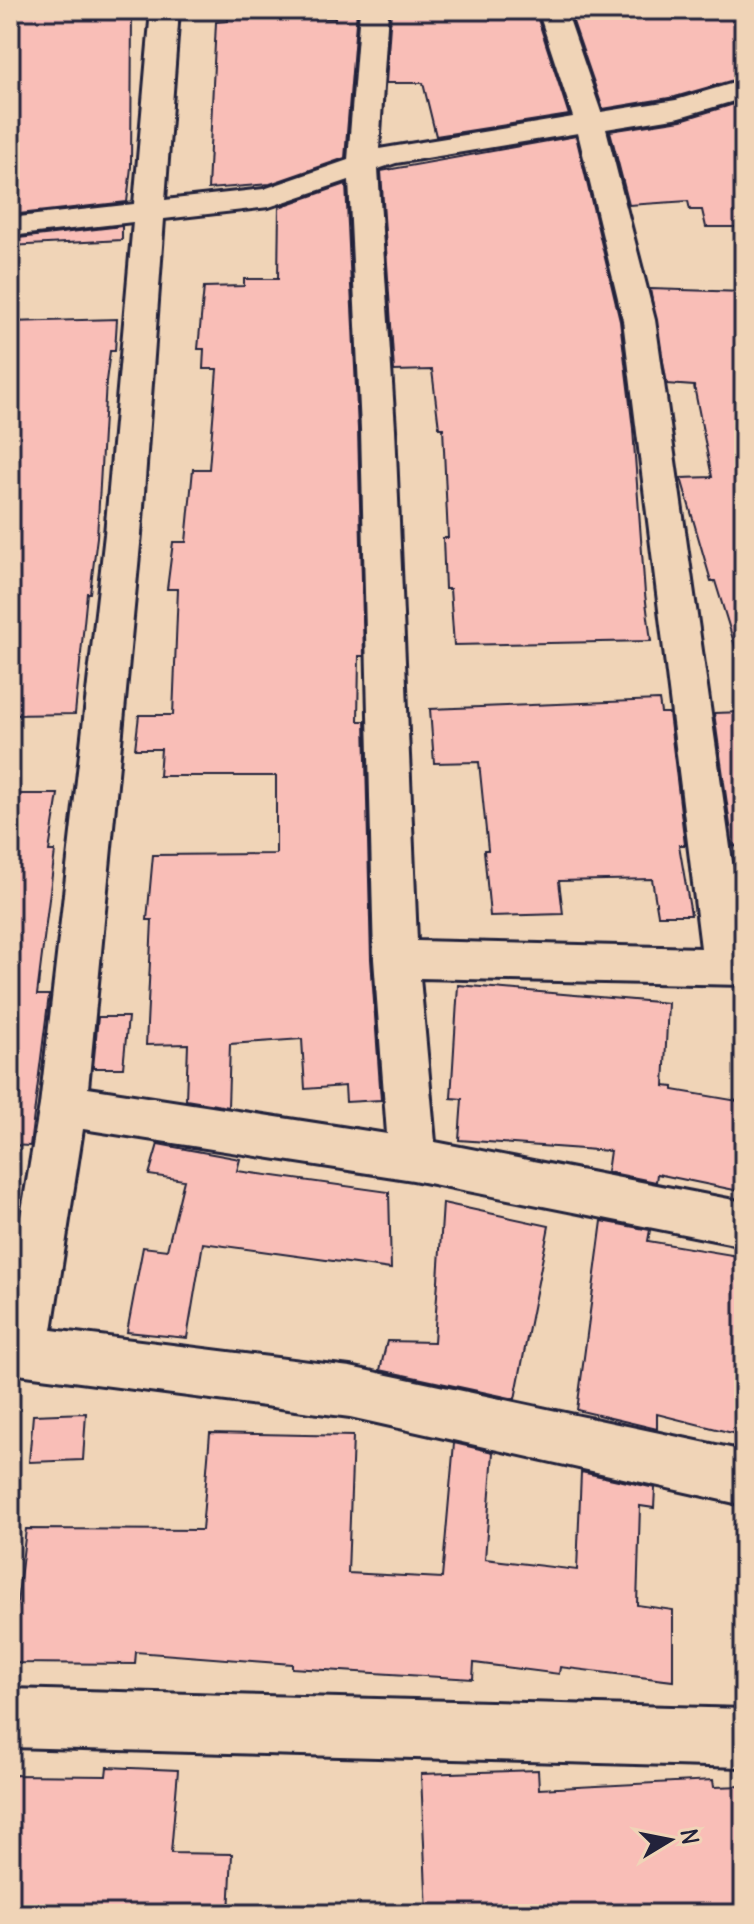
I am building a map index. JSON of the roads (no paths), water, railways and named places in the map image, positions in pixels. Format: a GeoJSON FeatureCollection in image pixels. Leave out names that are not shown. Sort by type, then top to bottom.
{"type":"FeatureCollection","features":[{"type":"Feature","properties":{"kind":"street"},"geometry":{"type":"LineString","coordinates":[[165,10],[123,534],[63,1105],[17,1349],[350,1392],[744,1478]]}},
{"type":"Feature","properties":{"kind":"street"},"geometry":{"type":"LineString","coordinates":[[374,10],[363,164],[378,429],[396,959],[413,1159]]}},
{"type":"Feature","properties":{"kind":"street"},"geometry":{"type":"LineString","coordinates":[[396,959],[734,967],[639,320],[590,123],[552,10]]}},
{"type":"Feature","properties":{"kind":"street"},"geometry":{"type":"LineString","coordinates":[[10,227],[150,214],[269,198],[390,155],[680,108],[744,89]]}},
{"type":"Feature","properties":{"kind":"street"},"geometry":{"type":"LineString","coordinates":[[63,1105],[413,1159],[744,1224]]}},
{"type":"Feature","properties":{"kind":"street"},"geometry":{"type":"LineString","coordinates":[[10,1718],[744,1738]]}}]}
